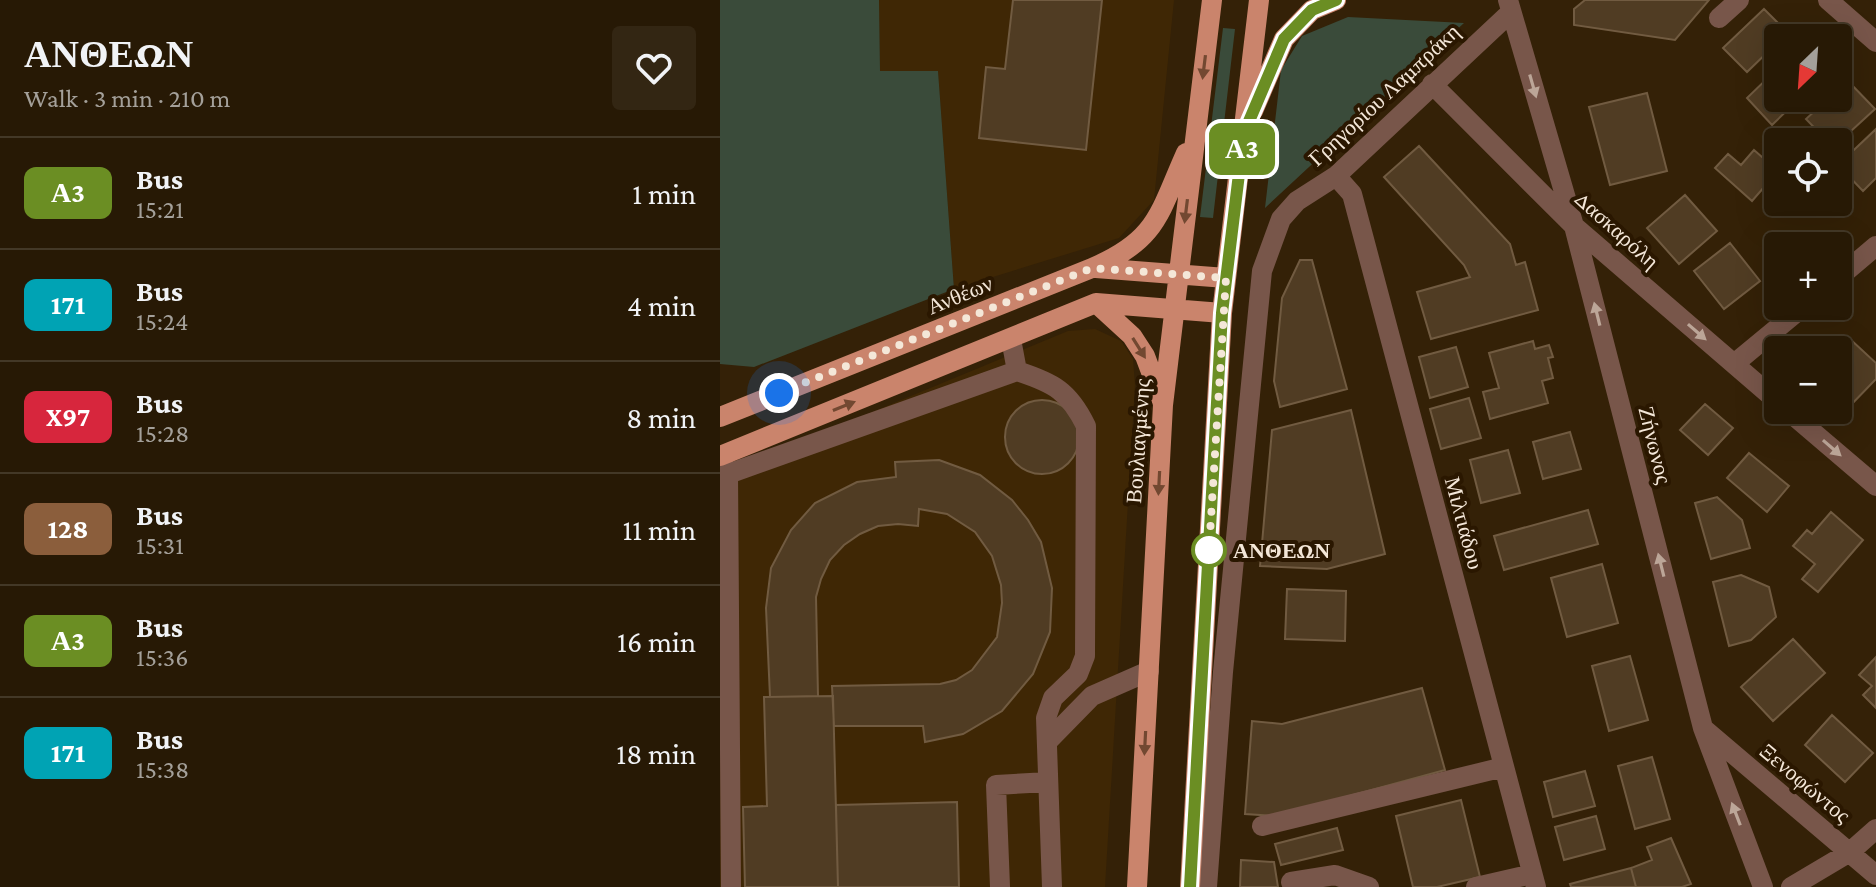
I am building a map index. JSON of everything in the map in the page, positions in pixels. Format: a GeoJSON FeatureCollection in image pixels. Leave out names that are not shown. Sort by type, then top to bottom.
{"type":"FeatureCollection","features":[{"type":"Feature","properties":{"kind":"main road","name":"Βουλιαγμένης"},"geometry":{"type":"LineString","coordinates":[[1137,887],[1163,405],[1212,0]]}},
{"type":"Feature","properties":{"kind":"main road"},"geometry":{"type":"LineString","coordinates":[[1190,887],[1222,313],[1259,0]]}},
{"type":"Feature","properties":{"kind":"main road"},"geometry":{"type":"LineString","coordinates":[[1244,133],[1284,39],[1312,10],[1336,0]]}},
{"type":"Feature","properties":{"kind":"main road"},"geometry":{"type":"LineString","coordinates":[[1092,268],[1130,249],[1159,218],[1195,133]]}},
{"type":"Feature","properties":{"kind":"main road","name":"Ανθέων"},"geometry":{"type":"LineString","coordinates":[[720,417],[1092,268],[1226,278]]}},
{"type":"Feature","properties":{"kind":"main road"},"geometry":{"type":"LineString","coordinates":[[723,462],[1096,303],[1222,313]]}},
{"type":"Feature","properties":{"kind":"main road"},"geometry":{"type":"LineString","coordinates":[[1096,303],[1132,336],[1145,356],[1163,405]]}},
{"type":"Feature","properties":{"kind":"street"},"geometry":{"type":"LineString","coordinates":[[1719,18],[1739,0]]}},
{"type":"Feature","properties":{"kind":"street"},"geometry":{"type":"LineString","coordinates":[[1828,0],[1876,42]]}},
{"type":"Feature","properties":{"kind":"street","name":"Γρηγορίου Λαμπράκη"},"geometry":{"type":"LineString","coordinates":[[1207,887],[1223,672],[1262,271],[1281,219],[1297,201],[1336,176],[1509,6]]}},
{"type":"Feature","properties":{"kind":"street","name":"Ζήνωνος"},"geometry":{"type":"LineString","coordinates":[[1509,6],[1574,226],[1703,728],[1763,887]]}},
{"type":"Feature","properties":{"kind":"street","name":"Δασκαρόλη"},"geometry":{"type":"LineString","coordinates":[[1432,84],[1574,226],[1764,390]]}},
{"type":"Feature","properties":{"kind":"street","name":"Μιλτιάδου"},"geometry":{"type":"LineString","coordinates":[[1336,176],[1352,194],[1534,880]]}},
{"type":"Feature","properties":{"kind":"street"},"geometry":{"type":"LineString","coordinates":[[1852,266],[1876,246]]}},
{"type":"Feature","properties":{"kind":"street"},"geometry":{"type":"LineString","coordinates":[[1734,364],[1787,320]]}},
{"type":"Feature","properties":{"kind":"street"},"geometry":{"type":"LineString","coordinates":[[1011,339],[1017,371]]}},
{"type":"Feature","properties":{"kind":"street"},"geometry":{"type":"LineString","coordinates":[[731,887],[723,462],[1017,371],[1046,381],[1075,403],[1086,426],[1085,656],[1078,674],[1053,698],[1046,718],[1052,887]]}},
{"type":"Feature","properties":{"kind":"street"},"geometry":{"type":"LineString","coordinates":[[1803,424],[1876,486]]}},
{"type":"Feature","properties":{"kind":"street"},"geometry":{"type":"LineString","coordinates":[[1047,742],[1092,696],[1149,671]]}},
{"type":"Feature","properties":{"kind":"street","name":"Ξενοφώντος"},"geometry":{"type":"LineString","coordinates":[[1703,728],[1876,875]]}},
{"type":"Feature","properties":{"kind":"street"},"geometry":{"type":"LineString","coordinates":[[1262,826],[1504,767]]}},
{"type":"Feature","properties":{"kind":"street"},"geometry":{"type":"LineString","coordinates":[[1000,887],[996,785],[1048,782]]}},
{"type":"Feature","properties":{"kind":"street"},"geometry":{"type":"LineString","coordinates":[[1791,887],[1850,852],[1876,829]]}},
{"type":"Feature","properties":{"kind":"street"},"geometry":{"type":"LineString","coordinates":[[1291,882],[1335,875],[1369,887]]}},
{"type":"Feature","properties":{"kind":"street"},"geometry":{"type":"LineString","coordinates":[[1476,887],[1534,880]]}},
{"type":"Feature","properties":{"kind":"shaded area"},"geometry":{"type":"Polygon","coordinates":[[[879,0],[1174,0],[1154,200],[1119,238],[954,289],[938,72],[880,71],[879,0]]]}},
{"type":"Feature","properties":{"kind":"shaded area"},"geometry":{"type":"Polygon","coordinates":[[[1095,329],[1121,341],[1133,359],[1135,385],[1105,887],[720,887],[720,475],[1068,331],[1095,329]]]}},
{"type":"Feature","properties":{"kind":"green space"},"geometry":{"type":"Polygon","coordinates":[[[720,0],[879,0],[880,71],[938,71],[954,289],[754,367],[720,364],[720,0]]]}},
{"type":"Feature","properties":{"kind":"green space"},"geometry":{"type":"Polygon","coordinates":[[[1348,17],[1464,23],[1265,208],[1281,70],[1302,36],[1348,17]]]}},
{"type":"Feature","properties":{"kind":"green space"},"geometry":{"type":"Polygon","coordinates":[[[1223,28],[1235,29],[1213,218],[1200,217],[1223,28]]]}},
{"type":"Feature","properties":{"kind":"building"},"geometry":{"type":"Polygon","coordinates":[[[1013,0],[1102,0],[1086,150],[979,138],[986,67],[1005,69],[1013,0]]]}},
{"type":"Feature","properties":{"kind":"building"},"geometry":{"type":"Polygon","coordinates":[[[1585,0],[1709,0],[1675,40],[1574,25],[1574,9],[1585,0]]]}},
{"type":"Feature","properties":{"kind":"building"},"geometry":{"type":"Polygon","coordinates":[[[1764,9],[1779,24],[1764,24],[1764,56],[1747,72],[1723,48],[1764,9]]]}},
{"type":"Feature","properties":{"kind":"building"},"geometry":{"type":"Polygon","coordinates":[[[1764,82],[1764,112],[1785,112],[1772,125],[1747,98],[1764,82]]]}},
{"type":"Feature","properties":{"kind":"building"},"geometry":{"type":"Polygon","coordinates":[[[1852,85],[1875,109],[1852,130],[1815,128],[1806,119],[1814,112],[1852,112],[1852,85]]]}},
{"type":"Feature","properties":{"kind":"building"},"geometry":{"type":"Polygon","coordinates":[[[1647,93],[1667,171],[1610,185],[1589,107],[1647,93]]]}},
{"type":"Feature","properties":{"kind":"building"},"geometry":{"type":"Polygon","coordinates":[[[1876,129],[1876,178],[1863,191],[1852,180],[1852,152],[1876,129]]]}},
{"type":"Feature","properties":{"kind":"building"},"geometry":{"type":"Polygon","coordinates":[[[1419,146],[1510,244],[1516,265],[1525,262],[1538,310],[1431,339],[1417,292],[1470,277],[1464,265],[1384,177],[1419,146]]]}},
{"type":"Feature","properties":{"kind":"building"},"geometry":{"type":"Polygon","coordinates":[[[1754,150],[1764,159],[1764,187],[1752,201],[1715,168],[1728,154],[1741,165],[1754,150]]]}},
{"type":"Feature","properties":{"kind":"building"},"geometry":{"type":"Polygon","coordinates":[[[1685,195],[1717,231],[1679,264],[1647,228],[1685,195]]]}},
{"type":"Feature","properties":{"kind":"building"},"geometry":{"type":"Polygon","coordinates":[[[1730,243],[1760,281],[1724,309],[1694,271],[1730,243]]]}},
{"type":"Feature","properties":{"kind":"building"},"geometry":{"type":"Polygon","coordinates":[[[1300,260],[1312,260],[1347,389],[1280,407],[1274,381],[1282,298],[1300,260]]]}},
{"type":"Feature","properties":{"kind":"building"},"geometry":{"type":"Polygon","coordinates":[[[1533,341],[1535,349],[1549,345],[1553,357],[1548,358],[1553,378],[1542,381],[1548,403],[1490,419],[1483,392],[1499,388],[1489,353],[1533,341]]]}},
{"type":"Feature","properties":{"kind":"building"},"geometry":{"type":"Polygon","coordinates":[[[1852,341],[1876,363],[1876,379],[1852,404],[1852,341]]]}},
{"type":"Feature","properties":{"kind":"building"},"geometry":{"type":"Polygon","coordinates":[[[1456,347],[1468,387],[1430,398],[1419,357],[1456,347]]]}},
{"type":"Feature","properties":{"kind":"building"},"geometry":{"type":"Polygon","coordinates":[[[1469,398],[1481,438],[1441,449],[1430,409],[1469,398]]]}},
{"type":"Feature","properties":{"kind":"building"},"geometry":{"type":"Polygon","coordinates":[[[1042,400],[1063,406],[1073,416],[1079,437],[1073,458],[1063,468],[1042,474],[1021,468],[1011,458],[1005,437],[1011,416],[1021,406],[1042,400]]]}},
{"type":"Feature","properties":{"kind":"building"},"geometry":{"type":"Polygon","coordinates":[[[1705,404],[1733,428],[1708,455],[1680,430],[1705,404]]]}},
{"type":"Feature","properties":{"kind":"building"},"geometry":{"type":"Polygon","coordinates":[[[1351,410],[1385,554],[1327,569],[1260,566],[1272,430],[1351,410]]]}},
{"type":"Feature","properties":{"kind":"building"},"geometry":{"type":"Polygon","coordinates":[[[1570,432],[1581,469],[1543,479],[1533,442],[1570,432]]]}},
{"type":"Feature","properties":{"kind":"building"},"geometry":{"type":"Polygon","coordinates":[[[1508,450],[1520,493],[1481,503],[1470,460],[1508,450]]]}},
{"type":"Feature","properties":{"kind":"building"},"geometry":{"type":"Polygon","coordinates":[[[1749,453],[1789,486],[1767,512],[1727,478],[1749,453]]]}},
{"type":"Feature","properties":{"kind":"building"},"geometry":{"type":"Polygon","coordinates":[[[939,460],[980,475],[1012,500],[1041,542],[1052,588],[1050,632],[1033,674],[1002,711],[963,734],[925,742],[923,726],[834,726],[832,686],[940,684],[956,680],[972,670],[997,637],[1001,585],[992,556],[975,532],[947,514],[919,509],[918,526],[878,526],[844,545],[830,560],[816,597],[818,696],[770,697],[766,608],[771,568],[791,530],[815,503],[857,482],[896,477],[895,462],[939,460]]]}},
{"type":"Feature","properties":{"kind":"building"},"geometry":{"type":"Polygon","coordinates":[[[1717,497],[1742,520],[1750,548],[1711,559],[1695,503],[1717,497]]]}},
{"type":"Feature","properties":{"kind":"building"},"geometry":{"type":"Polygon","coordinates":[[[1588,510],[1598,544],[1504,570],[1494,536],[1588,510]]]}},
{"type":"Feature","properties":{"kind":"building"},"geometry":{"type":"Polygon","coordinates":[[[1831,512],[1863,540],[1818,592],[1802,579],[1815,564],[1793,546],[1807,530],[1812,534],[1831,512]]]}},
{"type":"Feature","properties":{"kind":"building"},"geometry":{"type":"Polygon","coordinates":[[[1602,564],[1618,623],[1567,637],[1551,578],[1602,564]]]}},
{"type":"Feature","properties":{"kind":"building"},"geometry":{"type":"Polygon","coordinates":[[[1741,575],[1769,587],[1776,617],[1751,640],[1729,646],[1713,582],[1741,575]]]}},
{"type":"Feature","properties":{"kind":"building"},"geometry":{"type":"Polygon","coordinates":[[[1287,589],[1346,591],[1345,641],[1285,639],[1287,589]]]}},
{"type":"Feature","properties":{"kind":"building"},"geometry":{"type":"Polygon","coordinates":[[[1793,639],[1825,673],[1773,721],[1741,687],[1793,639]]]}},
{"type":"Feature","properties":{"kind":"building"},"geometry":{"type":"Polygon","coordinates":[[[1630,656],[1648,720],[1609,731],[1592,666],[1630,656]]]}},
{"type":"Feature","properties":{"kind":"building"},"geometry":{"type":"Polygon","coordinates":[[[1876,657],[1876,708],[1863,695],[1872,686],[1859,675],[1876,657]]]}},
{"type":"Feature","properties":{"kind":"building"},"geometry":{"type":"Polygon","coordinates":[[[1422,688],[1445,770],[1276,816],[1245,814],[1252,721],[1282,724],[1422,688]]]}},
{"type":"Feature","properties":{"kind":"building"},"geometry":{"type":"Polygon","coordinates":[[[833,696],[838,887],[745,887],[743,807],[767,806],[764,697],[833,696]]]}},
{"type":"Feature","properties":{"kind":"building"},"geometry":{"type":"Polygon","coordinates":[[[1832,715],[1873,753],[1845,782],[1805,745],[1832,715]]]}},
{"type":"Feature","properties":{"kind":"building"},"geometry":{"type":"Polygon","coordinates":[[[1652,757],[1670,819],[1635,829],[1618,766],[1652,757]]]}},
{"type":"Feature","properties":{"kind":"building"},"geometry":{"type":"Polygon","coordinates":[[[1585,771],[1595,806],[1553,817],[1544,782],[1585,771]]]}},
{"type":"Feature","properties":{"kind":"building"},"geometry":{"type":"Polygon","coordinates":[[[1461,800],[1480,877],[1437,887],[1413,887],[1396,816],[1461,800]]]}},
{"type":"Feature","properties":{"kind":"building"},"geometry":{"type":"Polygon","coordinates":[[[957,802],[959,887],[838,887],[836,805],[957,802]]]}},
{"type":"Feature","properties":{"kind":"building"},"geometry":{"type":"Polygon","coordinates":[[[1596,816],[1605,849],[1564,860],[1555,827],[1596,816]]]}},
{"type":"Feature","properties":{"kind":"building"},"geometry":{"type":"Polygon","coordinates":[[[1337,828],[1343,850],[1281,865],[1275,844],[1337,828]]]}},
{"type":"Feature","properties":{"kind":"building"},"geometry":{"type":"Polygon","coordinates":[[[1671,838],[1691,884],[1682,887],[1636,887],[1631,868],[1652,860],[1647,847],[1671,838]]]}},
{"type":"Feature","properties":{"kind":"building"},"geometry":{"type":"Polygon","coordinates":[[[1241,860],[1274,862],[1278,887],[1240,887],[1241,860]]]}},
{"type":"Feature","properties":{"kind":"building"},"geometry":{"type":"Polygon","coordinates":[[[1631,868],[1636,887],[1571,887],[1570,884],[1631,868]]]}},
{"type":"Feature","properties":{"kind":"bus line","name":"Α3"},"geometry":{"type":"LineString","coordinates":[[1190,887],[1222,313],[1244,133],[1284,39],[1312,10],[1336,0]]}},
{"type":"Feature","properties":{"kind":"place","name":"ΑΝΘΕΩΝ"},"geometry":{"type":"Point","coordinates":[1209,550]}},
{"type":"Feature","properties":{"kind":"route"},"geometry":{"type":"LineString","coordinates":[[779,393],[1092,268],[1226,278],[1209,550]]}}]}
